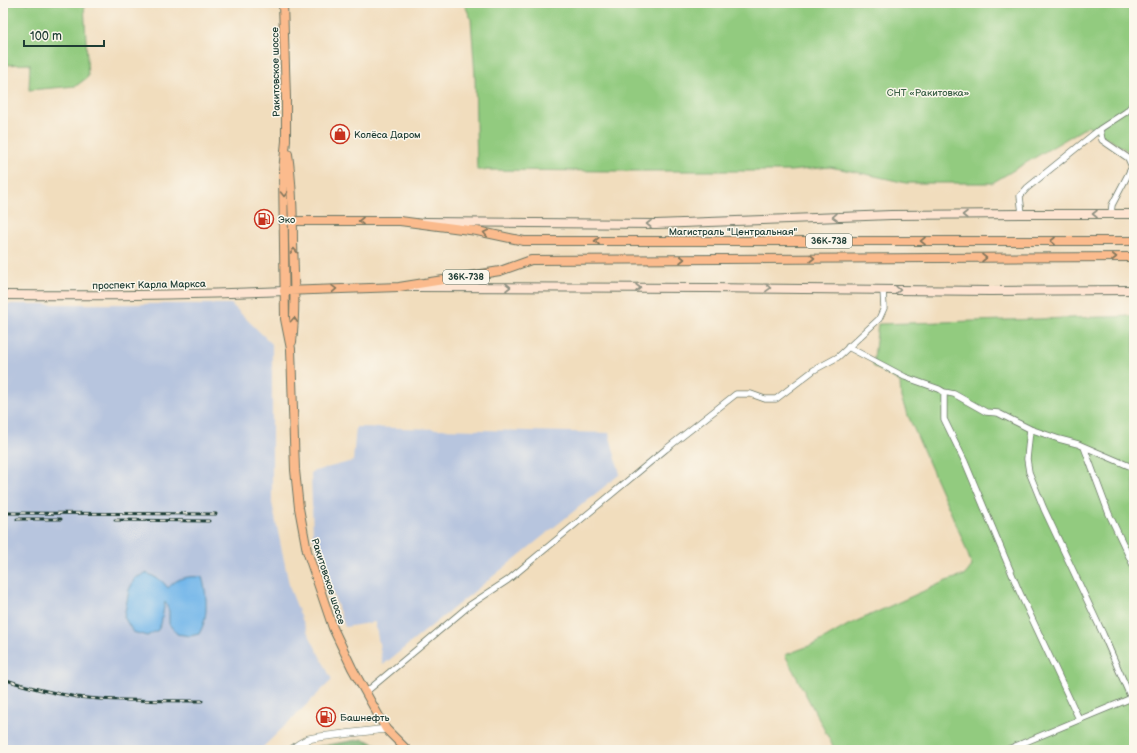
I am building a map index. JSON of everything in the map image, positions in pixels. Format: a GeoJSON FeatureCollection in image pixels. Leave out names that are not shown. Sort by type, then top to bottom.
{"type":"FeatureCollection","features":[{"type":"Feature","properties":{"kind":"main road","name":"Ракитовское шоссе"},"geometry":{"type":"LineString","coordinates":[[283,3],[286,98],[286,141],[283,171],[284,291],[285,319],[291,349],[295,470],[299,508],[307,551],[333,628],[352,668],[386,729],[407,750]]}},
{"type":"Feature","properties":{"kind":"main road","name":"Ракитовское шоссе"},"geometry":{"type":"LineString","coordinates":[[286,141],[290,167],[295,290],[295,320],[291,349]]}},
{"type":"Feature","properties":{"kind":"main road"},"geometry":{"type":"LineString","coordinates":[[400,221],[656,224],[891,215],[1134,214]]}},
{"type":"Feature","properties":{"kind":"main road","name":"36К-738"},"geometry":{"type":"LineString","coordinates":[[284,222],[400,221]]}},
{"type":"Feature","properties":{"kind":"main road","name":"Магистраль \"Центральная\""},"geometry":{"type":"LineString","coordinates":[[400,221],[477,231],[524,241],[1134,241]]}},
{"type":"Feature","properties":{"kind":"main road","name":"36К-738"},"geometry":{"type":"LineString","coordinates":[[295,290],[399,287],[500,271],[531,260],[1134,257]]}},
{"type":"Feature","properties":{"kind":"main road"},"geometry":{"type":"LineString","coordinates":[[399,287],[990,291],[1134,290]]}},
{"type":"Feature","properties":{"kind":"main road","name":"проспект Карла Маркса"},"geometry":{"type":"LineString","coordinates":[[3,295],[225,293],[295,290]]}},
{"type":"Feature","properties":{"kind":"street"},"geometry":{"type":"LineString","coordinates":[[1022,214],[1020,196],[1027,188],[1100,129],[1126,112],[1134,103]]}},
{"type":"Feature","properties":{"kind":"street"},"geometry":{"type":"LineString","coordinates":[[1100,129],[1102,140],[1128,158],[1132,167],[1112,205],[1111,214]]}},
{"type":"Feature","properties":{"kind":"street"},"geometry":{"type":"LineString","coordinates":[[366,692],[470,605],[508,580],[666,449],[736,394],[751,394],[765,399],[776,399],[814,370],[838,357],[880,319],[884,308],[883,290]]}},
{"type":"Feature","properties":{"kind":"street"},"geometry":{"type":"LineString","coordinates":[[848,347],[904,377],[944,392],[954,394],[986,412],[998,413],[1030,429],[1078,444],[1134,468]]}},
{"type":"Feature","properties":{"kind":"street"},"geometry":{"type":"LineString","coordinates":[[944,392],[944,420],[965,462],[1078,719]]}},
{"type":"Feature","properties":{"kind":"street"},"geometry":{"type":"LineString","coordinates":[[1006,750],[1132,697],[1044,509],[1029,472],[1027,459],[1030,429]]}},
{"type":"Feature","properties":{"kind":"street"},"geometry":{"type":"LineString","coordinates":[[1084,447],[1108,514],[1134,567]]}},
{"type":"Feature","properties":{"kind":"street"},"geometry":{"type":"LineString","coordinates":[[291,750],[303,742],[319,736],[386,729]]}},
{"type":"Feature","properties":{"kind":"shaded area"},"geometry":{"type":"Polygon","coordinates":[[[3,304],[231,304],[272,344],[272,503],[290,589],[306,629],[332,680],[261,749],[3,750],[3,304]]]}},
{"type":"Feature","properties":{"kind":"shaded area"},"geometry":{"type":"Polygon","coordinates":[[[356,427],[609,433],[620,474],[383,665],[375,622],[345,627],[313,537],[311,472],[353,461],[356,427]]]}},
{"type":"Feature","properties":{"kind":"green space"},"geometry":{"type":"Polygon","coordinates":[[[3,3],[84,3],[88,77],[76,86],[29,90],[30,64],[3,65],[3,3]]]}},
{"type":"Feature","properties":{"kind":"green space","name":"СНТ «Ракитовка»"},"geometry":{"type":"Polygon","coordinates":[[[464,3],[1134,3],[1134,155],[1088,126],[992,183],[906,183],[830,167],[790,171],[477,170],[475,76],[471,19],[464,3]]]}},
{"type":"Feature","properties":{"kind":"green space"},"geometry":{"type":"Polygon","coordinates":[[[1134,316],[1134,750],[835,750],[785,655],[817,643],[848,625],[946,581],[965,575],[972,566],[962,538],[906,411],[901,398],[900,382],[873,366],[878,324],[1134,316]]]}},
{"type":"Feature","properties":{"kind":"green space"},"geometry":{"type":"Polygon","coordinates":[[[363,739],[386,748],[387,750],[306,750],[309,748],[363,739]]]}},
{"type":"Feature","properties":{"kind":"water"},"geometry":{"type":"Polygon","coordinates":[[[147,573],[162,581],[168,588],[179,579],[202,577],[205,587],[206,611],[204,624],[199,634],[190,636],[177,634],[169,624],[169,611],[165,602],[161,624],[158,630],[147,636],[133,632],[124,617],[129,590],[135,578],[147,573]]]}},
{"type":"Feature","properties":{"kind":"railway"},"geometry":{"type":"LineString","coordinates":[[3,513],[216,514]]}},
{"type":"Feature","properties":{"kind":"railway"},"geometry":{"type":"LineString","coordinates":[[17,519],[61,519]]}},
{"type":"Feature","properties":{"kind":"railway"},"geometry":{"type":"LineString","coordinates":[[115,520],[209,521]]}},
{"type":"Feature","properties":{"kind":"railway"},"geometry":{"type":"LineString","coordinates":[[3,679],[40,690],[92,699],[202,701]]}},
{"type":"Feature","properties":{"kind":"place","name":"Колёса Даром"},"geometry":{"type":"Point","coordinates":[340,134]}},
{"type":"Feature","properties":{"kind":"place","name":"Эко"},"geometry":{"type":"Point","coordinates":[264,219]}},
{"type":"Feature","properties":{"kind":"place","name":"Башнефть"},"geometry":{"type":"Point","coordinates":[326,717]}}]}
